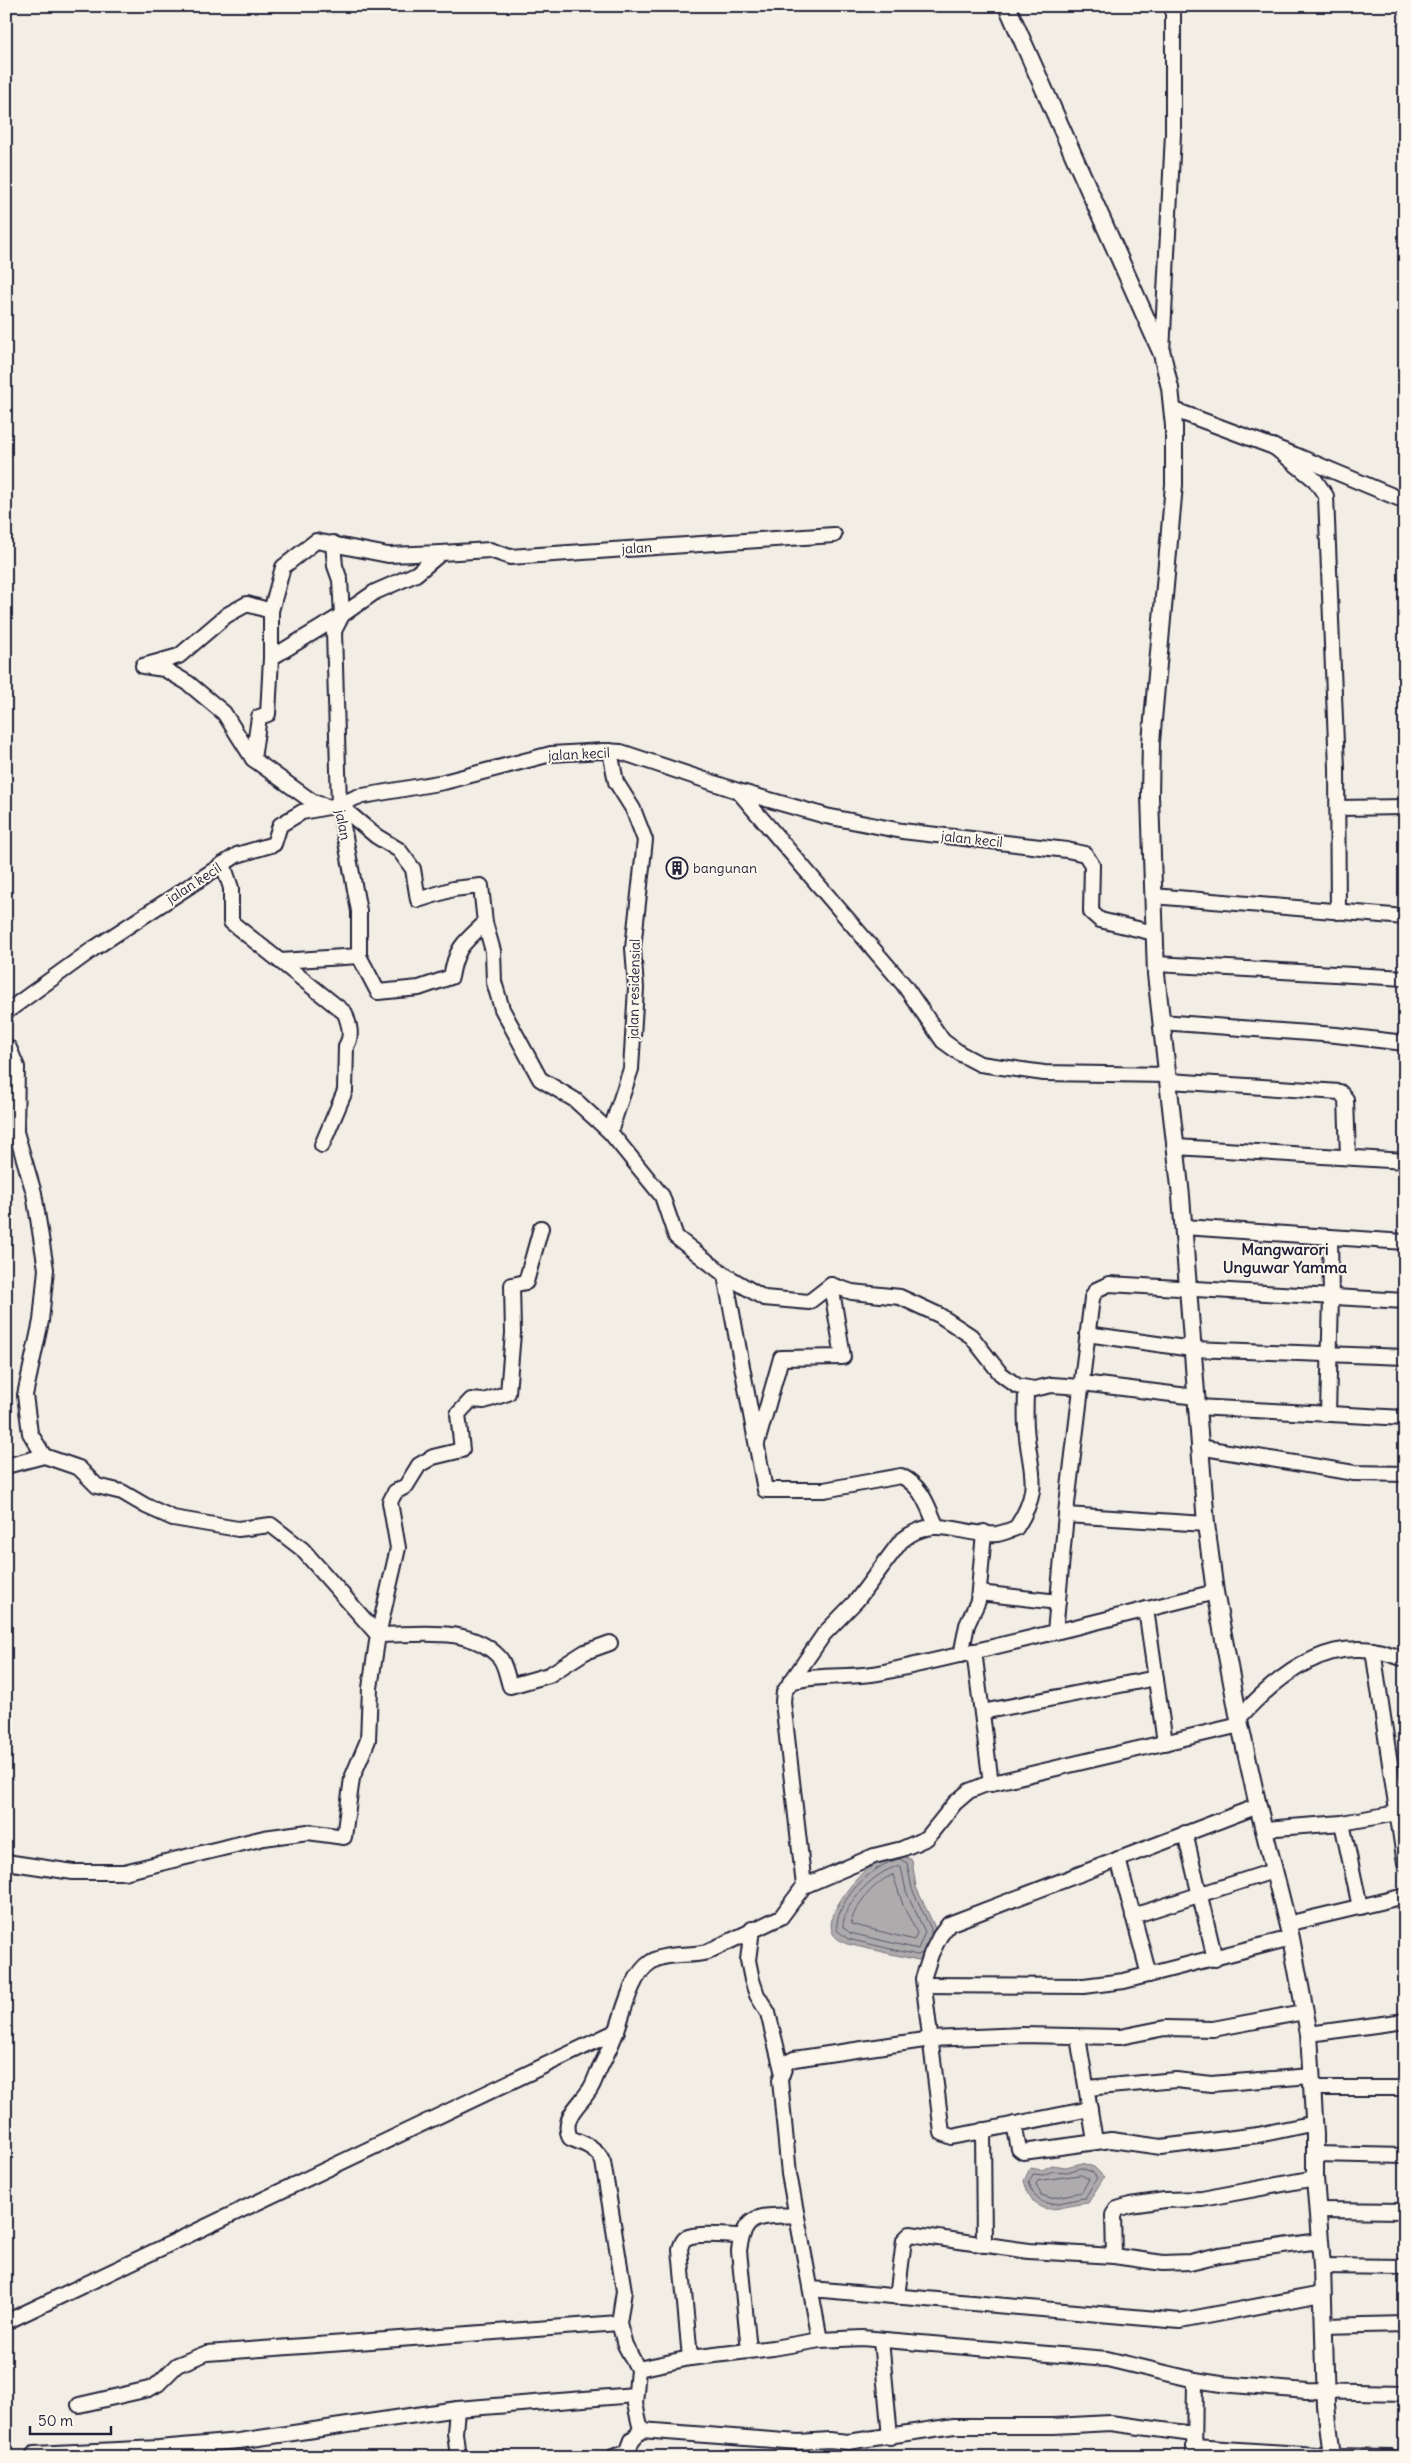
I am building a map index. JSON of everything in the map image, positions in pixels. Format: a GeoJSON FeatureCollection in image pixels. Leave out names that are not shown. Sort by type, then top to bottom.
{"type":"FeatureCollection","features":[{"type":"Feature","properties":{"kind":"street"},"geometry":{"type":"LineString","coordinates":[[1007,6],[1162,354]]}},
{"type":"Feature","properties":{"kind":"street"},"geometry":{"type":"LineString","coordinates":[[1173,6],[1173,134],[1162,354],[1172,409],[1173,494],[1151,742],[1150,796],[1156,964],[1184,1226],[1199,1447],[1215,1592],[1258,1806],[1289,1931],[1309,2034],[1315,2123],[1315,2178],[1322,2266],[1326,2391],[1332,2457]]}},
{"type":"Feature","properties":{"kind":"street"},"geometry":{"type":"LineString","coordinates":[[1172,409],[1273,446],[1405,501]]}},
{"type":"Feature","properties":{"kind":"street"},"geometry":{"type":"LineString","coordinates":[[1273,446],[1315,480],[1326,496],[1338,808],[1338,912]]}},
{"type":"Feature","properties":{"kind":"street","name":"jalan"},"geometry":{"type":"LineString","coordinates":[[253,759],[259,717],[268,714],[271,611],[283,567],[316,541],[388,555],[490,550],[510,557],[834,535]]}},
{"type":"Feature","properties":{"kind":"street"},"geometry":{"type":"LineString","coordinates":[[333,543],[335,566],[340,580],[342,615]]}},
{"type":"Feature","properties":{"kind":"street"},"geometry":{"type":"LineString","coordinates":[[271,658],[342,615],[375,592],[416,574],[441,553]]}},
{"type":"Feature","properties":{"kind":"street","name":"jalan"},"geometry":{"type":"LineString","coordinates":[[271,611],[247,604],[227,615],[179,656],[143,666],[164,669],[188,683],[224,713],[253,759],[313,802],[332,805]]}},
{"type":"Feature","properties":{"kind":"street","name":"jalan"},"geometry":{"type":"LineString","coordinates":[[342,615],[334,631],[332,805],[359,911],[359,956]]}},
{"type":"Feature","properties":{"kind":"street","name":"jalan kecil"},"geometry":{"type":"LineString","coordinates":[[6,1012],[93,949],[237,855],[274,844],[280,825],[302,812],[371,793],[444,782],[551,754],[610,751],[637,757],[738,791],[826,816],[902,831],[1067,850],[1085,854],[1092,865],[1091,912],[1093,916],[1100,920],[1154,933]]}},
{"type":"Feature","properties":{"kind":"street","name":"jalan residensial"},"geometry":{"type":"LineString","coordinates":[[610,751],[616,782],[632,809],[645,840],[641,891],[632,948],[636,988],[632,1069],[610,1132]]}},
{"type":"Feature","properties":{"kind":"street"},"geometry":{"type":"LineString","coordinates":[[738,791],[904,985],[943,1041],[961,1054],[980,1064],[1044,1073],[1168,1078],[1340,1092],[1346,1099],[1348,1156]]}},
{"type":"Feature","properties":{"kind":"street"},"geometry":{"type":"LineString","coordinates":[[332,805],[399,850],[413,869],[418,900],[453,889],[482,886],[485,923],[493,951],[494,982],[502,1009],[540,1079],[575,1100],[610,1132],[662,1196],[676,1237],[725,1274],[764,1298],[809,1302],[831,1285]]}},
{"type":"Feature","properties":{"kind":"street"},"geometry":{"type":"LineString","coordinates":[[1338,808],[1405,807]]}},
{"type":"Feature","properties":{"kind":"street"},"geometry":{"type":"LineString","coordinates":[[223,864],[231,888],[231,922],[345,1013],[350,1027],[350,1041],[346,1046],[345,1091],[322,1145]]}},
{"type":"Feature","properties":{"kind":"street"},"geometry":{"type":"LineString","coordinates":[[1153,896],[1405,917]]}},
{"type":"Feature","properties":{"kind":"street"},"geometry":{"type":"LineString","coordinates":[[280,962],[359,956],[378,992],[419,988],[451,977],[455,956],[465,940],[485,923]]}},
{"type":"Feature","properties":{"kind":"street"},"geometry":{"type":"LineString","coordinates":[[1156,964],[1405,978]]}},
{"type":"Feature","properties":{"kind":"street"},"geometry":{"type":"LineString","coordinates":[[1161,1022],[1336,1035],[1405,1043]]}},
{"type":"Feature","properties":{"kind":"street"},"geometry":{"type":"LineString","coordinates":[[6,1047],[9,1048],[17,1067],[16,1132],[34,1193],[46,1269],[41,1321],[25,1395],[30,1434],[44,1456]]}},
{"type":"Feature","properties":{"kind":"street"},"geometry":{"type":"LineString","coordinates":[[1176,1147],[1348,1156],[1405,1161]]}},
{"type":"Feature","properties":{"kind":"street"},"geometry":{"type":"LineString","coordinates":[[1184,1226],[1405,1242]]}},
{"type":"Feature","properties":{"kind":"street"},"geometry":{"type":"LineString","coordinates":[[6,1862],[73,1872],[124,1872],[264,1838],[308,1832],[344,1837],[352,1778],[368,1740],[370,1688],[378,1635],[398,1548],[390,1502],[394,1492],[406,1486],[419,1465],[433,1457],[462,1450],[458,1414],[471,1400],[484,1401],[508,1393],[513,1333],[512,1285],[526,1282],[541,1228]]}},
{"type":"Feature","properties":{"kind":"street"},"geometry":{"type":"LineString","coordinates":[[1328,1413],[1331,1297],[1330,1237]]}},
{"type":"Feature","properties":{"kind":"street"},"geometry":{"type":"LineString","coordinates":[[725,1274],[765,1490],[824,1490],[901,1476],[911,1481],[920,1490],[936,1525]]}},
{"type":"Feature","properties":{"kind":"street"},"geometry":{"type":"LineString","coordinates":[[1055,1632],[1066,1515],[1092,1298],[1102,1286],[1109,1284],[1405,1301]]}},
{"type":"Feature","properties":{"kind":"street"},"geometry":{"type":"LineString","coordinates":[[831,1285],[852,1292],[900,1297],[939,1315],[971,1336],[1008,1380],[1026,1388],[1081,1385],[1196,1402],[1405,1418]]}},
{"type":"Feature","properties":{"kind":"street"},"geometry":{"type":"LineString","coordinates":[[756,1446],[781,1358],[843,1357],[831,1285]]}},
{"type":"Feature","properties":{"kind":"street"},"geometry":{"type":"LineString","coordinates":[[1088,1334],[1192,1349],[1405,1357]]}},
{"type":"Feature","properties":{"kind":"street"},"geometry":{"type":"LineString","coordinates":[[804,1886],[782,1702],[784,1692],[824,1634],[864,1591],[901,1541],[914,1532],[936,1525],[997,1534],[1016,1528],[1028,1510],[1034,1485],[1026,1428],[1026,1388]]}},
{"type":"Feature","properties":{"kind":"street"},"geometry":{"type":"LineString","coordinates":[[1199,1447],[1354,1472],[1405,1474]]}},
{"type":"Feature","properties":{"kind":"street"},"geometry":{"type":"LineString","coordinates":[[6,1466],[44,1456],[79,1468],[97,1486],[122,1492],[146,1506],[173,1518],[238,1529],[271,1525],[302,1549],[378,1635],[458,1634],[477,1640],[501,1658],[510,1686],[548,1675],[585,1652],[610,1643]]}},
{"type":"Feature","properties":{"kind":"street"},"geometry":{"type":"LineString","coordinates":[[1066,1515],[1206,1524]]}},
{"type":"Feature","properties":{"kind":"street"},"geometry":{"type":"LineString","coordinates":[[984,1532],[979,1593],[975,1612],[962,1640],[968,1653],[982,1712],[991,1784]]}},
{"type":"Feature","properties":{"kind":"street"},"geometry":{"type":"LineString","coordinates":[[790,1682],[806,1678],[880,1673],[1215,1592]]}},
{"type":"Feature","properties":{"kind":"street"},"geometry":{"type":"LineString","coordinates":[[979,1593],[1058,1602]]}},
{"type":"Feature","properties":{"kind":"street"},"geometry":{"type":"LineString","coordinates":[[1146,1609],[1165,1743]]}},
{"type":"Feature","properties":{"kind":"street"},"geometry":{"type":"LineString","coordinates":[[641,2430],[634,2404],[638,2369],[625,2344],[618,2323],[624,2291],[603,2162],[599,2153],[570,2138],[567,2127],[569,2116],[589,2091],[617,2031],[629,1994],[642,1970],[651,1962],[670,1956],[697,1955],[707,1952],[752,1929],[781,1917],[804,1886],[874,1856],[927,1838],[955,1803],[969,1791],[991,1784],[1165,1743],[1240,1721],[1262,1692],[1311,1661],[1344,1649],[1373,1650],[1405,1658]]}},
{"type":"Feature","properties":{"kind":"street"},"geometry":{"type":"LineString","coordinates":[[1373,1650],[1400,1807],[1405,1864]]}},
{"type":"Feature","properties":{"kind":"street"},"geometry":{"type":"LineString","coordinates":[[982,1712],[1156,1678]]}},
{"type":"Feature","properties":{"kind":"street"},"geometry":{"type":"LineString","coordinates":[[1090,2109],[952,2137],[942,2133],[924,1985],[931,1954],[940,1936],[948,1924],[1258,1806]]}},
{"type":"Feature","properties":{"kind":"street"},"geometry":{"type":"LineString","coordinates":[[1263,1829],[1342,1823],[1400,1807]]}},
{"type":"Feature","properties":{"kind":"street"},"geometry":{"type":"LineString","coordinates":[[1342,1823],[1360,1907]]}},
{"type":"Feature","properties":{"kind":"street"},"geometry":{"type":"LineString","coordinates":[[1185,1834],[1215,1959]]}},
{"type":"Feature","properties":{"kind":"street"},"geometry":{"type":"LineString","coordinates":[[1118,1859],[1149,1975]]}},
{"type":"Feature","properties":{"kind":"street"},"geometry":{"type":"LineString","coordinates":[[1133,1916],[1273,1870]]}},
{"type":"Feature","properties":{"kind":"street"},"geometry":{"type":"LineString","coordinates":[[924,1985],[1084,1986],[1149,1975],[1215,1959],[1360,1907],[1405,1896]]}},
{"type":"Feature","properties":{"kind":"street"},"geometry":{"type":"LineString","coordinates":[[752,1929],[748,1960],[752,1980],[757,1995],[768,2013],[782,2070]]}},
{"type":"Feature","properties":{"kind":"street"},"geometry":{"type":"LineString","coordinates":[[820,2340],[796,2215],[784,2134],[780,2080],[782,2070],[786,2064],[794,2059],[930,2039],[1022,2036],[1120,2037],[1165,2028],[1213,2029],[1304,2012]]}},
{"type":"Feature","properties":{"kind":"street"},"geometry":{"type":"LineString","coordinates":[[1309,2034],[1405,2021]]}},
{"type":"Feature","properties":{"kind":"street"},"geometry":{"type":"LineString","coordinates":[[6,2322],[617,2031]]}},
{"type":"Feature","properties":{"kind":"street"},"geometry":{"type":"LineString","coordinates":[[1078,2037],[1095,2141]]}},
{"type":"Feature","properties":{"kind":"street"},"geometry":{"type":"LineString","coordinates":[[1087,2088],[1176,2080],[1211,2084],[1312,2082],[1405,2088]]}},
{"type":"Feature","properties":{"kind":"street"},"geometry":{"type":"LineString","coordinates":[[1014,2124],[1020,2149],[1023,2152],[1111,2140],[1161,2147],[1258,2135],[1315,2123]]}},
{"type":"Feature","properties":{"kind":"street"},"geometry":{"type":"LineString","coordinates":[[983,2130],[984,2245]]}},
{"type":"Feature","properties":{"kind":"street"},"geometry":{"type":"LineString","coordinates":[[1316,2154],[1405,2156]]}},
{"type":"Feature","properties":{"kind":"street"},"geometry":{"type":"LineString","coordinates":[[1114,2256],[1113,2214],[1117,2209],[1130,2205],[1165,2200],[1202,2200],[1315,2178]]}},
{"type":"Feature","properties":{"kind":"street"},"geometry":{"type":"LineString","coordinates":[[1318,2210],[1405,2211]]}},
{"type":"Feature","properties":{"kind":"street"},"geometry":{"type":"LineString","coordinates":[[749,2350],[739,2251],[741,2236],[747,2224],[755,2218],[796,2215]]}},
{"type":"Feature","properties":{"kind":"street"},"geometry":{"type":"LineString","coordinates":[[898,2297],[904,2240],[910,2234],[1028,2251],[1114,2256],[1163,2263],[1190,2262],[1219,2255],[1319,2242]]}},
{"type":"Feature","properties":{"kind":"street"},"geometry":{"type":"LineString","coordinates":[[690,2358],[680,2249],[682,2243],[686,2238],[697,2236],[741,2236]]}},
{"type":"Feature","properties":{"kind":"street"},"geometry":{"type":"LineString","coordinates":[[1322,2266],[1405,2267]]}},
{"type":"Feature","properties":{"kind":"street"},"geometry":{"type":"LineString","coordinates":[[811,2289],[1180,2321],[1322,2294]]}},
{"type":"Feature","properties":{"kind":"street"},"geometry":{"type":"LineString","coordinates":[[79,2405],[149,2389],[158,2384],[177,2365],[207,2354],[618,2323]]}},
{"type":"Feature","properties":{"kind":"street"},"geometry":{"type":"LineString","coordinates":[[1323,2326],[1405,2324]]}},
{"type":"Feature","properties":{"kind":"street"},"geometry":{"type":"LineString","coordinates":[[638,2369],[690,2358],[820,2340],[862,2338],[1107,2359],[1195,2380],[1326,2391],[1405,2393]]}},
{"type":"Feature","properties":{"kind":"street"},"geometry":{"type":"LineString","coordinates":[[881,2340],[890,2437]]}},
{"type":"Feature","properties":{"kind":"street"},"geometry":{"type":"LineString","coordinates":[[1194,2446],[1195,2380]]}},
{"type":"Feature","properties":{"kind":"street"},"geometry":{"type":"LineString","coordinates":[[34,2454],[159,2448],[239,2441],[457,2410],[635,2395]]}},
{"type":"Feature","properties":{"kind":"street"},"geometry":{"type":"LineString","coordinates":[[457,2410],[454,2433],[458,2457]]}},
{"type":"Feature","properties":{"kind":"street"},"geometry":{"type":"LineString","coordinates":[[641,2430],[798,2442],[848,2442],[954,2426],[1054,2426],[1110,2423],[1194,2446],[1332,2457],[1390,2457]]}},
{"type":"Feature","properties":{"kind":"street"},"geometry":{"type":"LineString","coordinates":[[608,2457],[628,2453],[632,2440],[641,2430]]}},
{"type":"Feature","properties":{"kind":"water"},"geometry":{"type":"Polygon","coordinates":[[[900,1854],[912,1860],[916,1887],[937,1932],[923,1959],[918,1960],[847,1944],[836,1937],[832,1931],[831,1923],[834,1913],[854,1882],[877,1861],[900,1854]]]}},
{"type":"Feature","properties":{"kind":"water"},"geometry":{"type":"Polygon","coordinates":[[[1082,2163],[1094,2167],[1104,2177],[1088,2203],[1048,2209],[1035,2203],[1024,2181],[1030,2168],[1042,2170],[1052,2165],[1066,2167],[1082,2163]]]}},
{"type":"Feature","properties":{"kind":"place","name":"bangunan"},"geometry":{"type":"Point","coordinates":[677,868]}},
{"type":"Feature","properties":{"kind":"district","name":"Mangwarori Unguwar Yamma"},"geometry":{"type":"Point","coordinates":[1285,1258]}}]}
